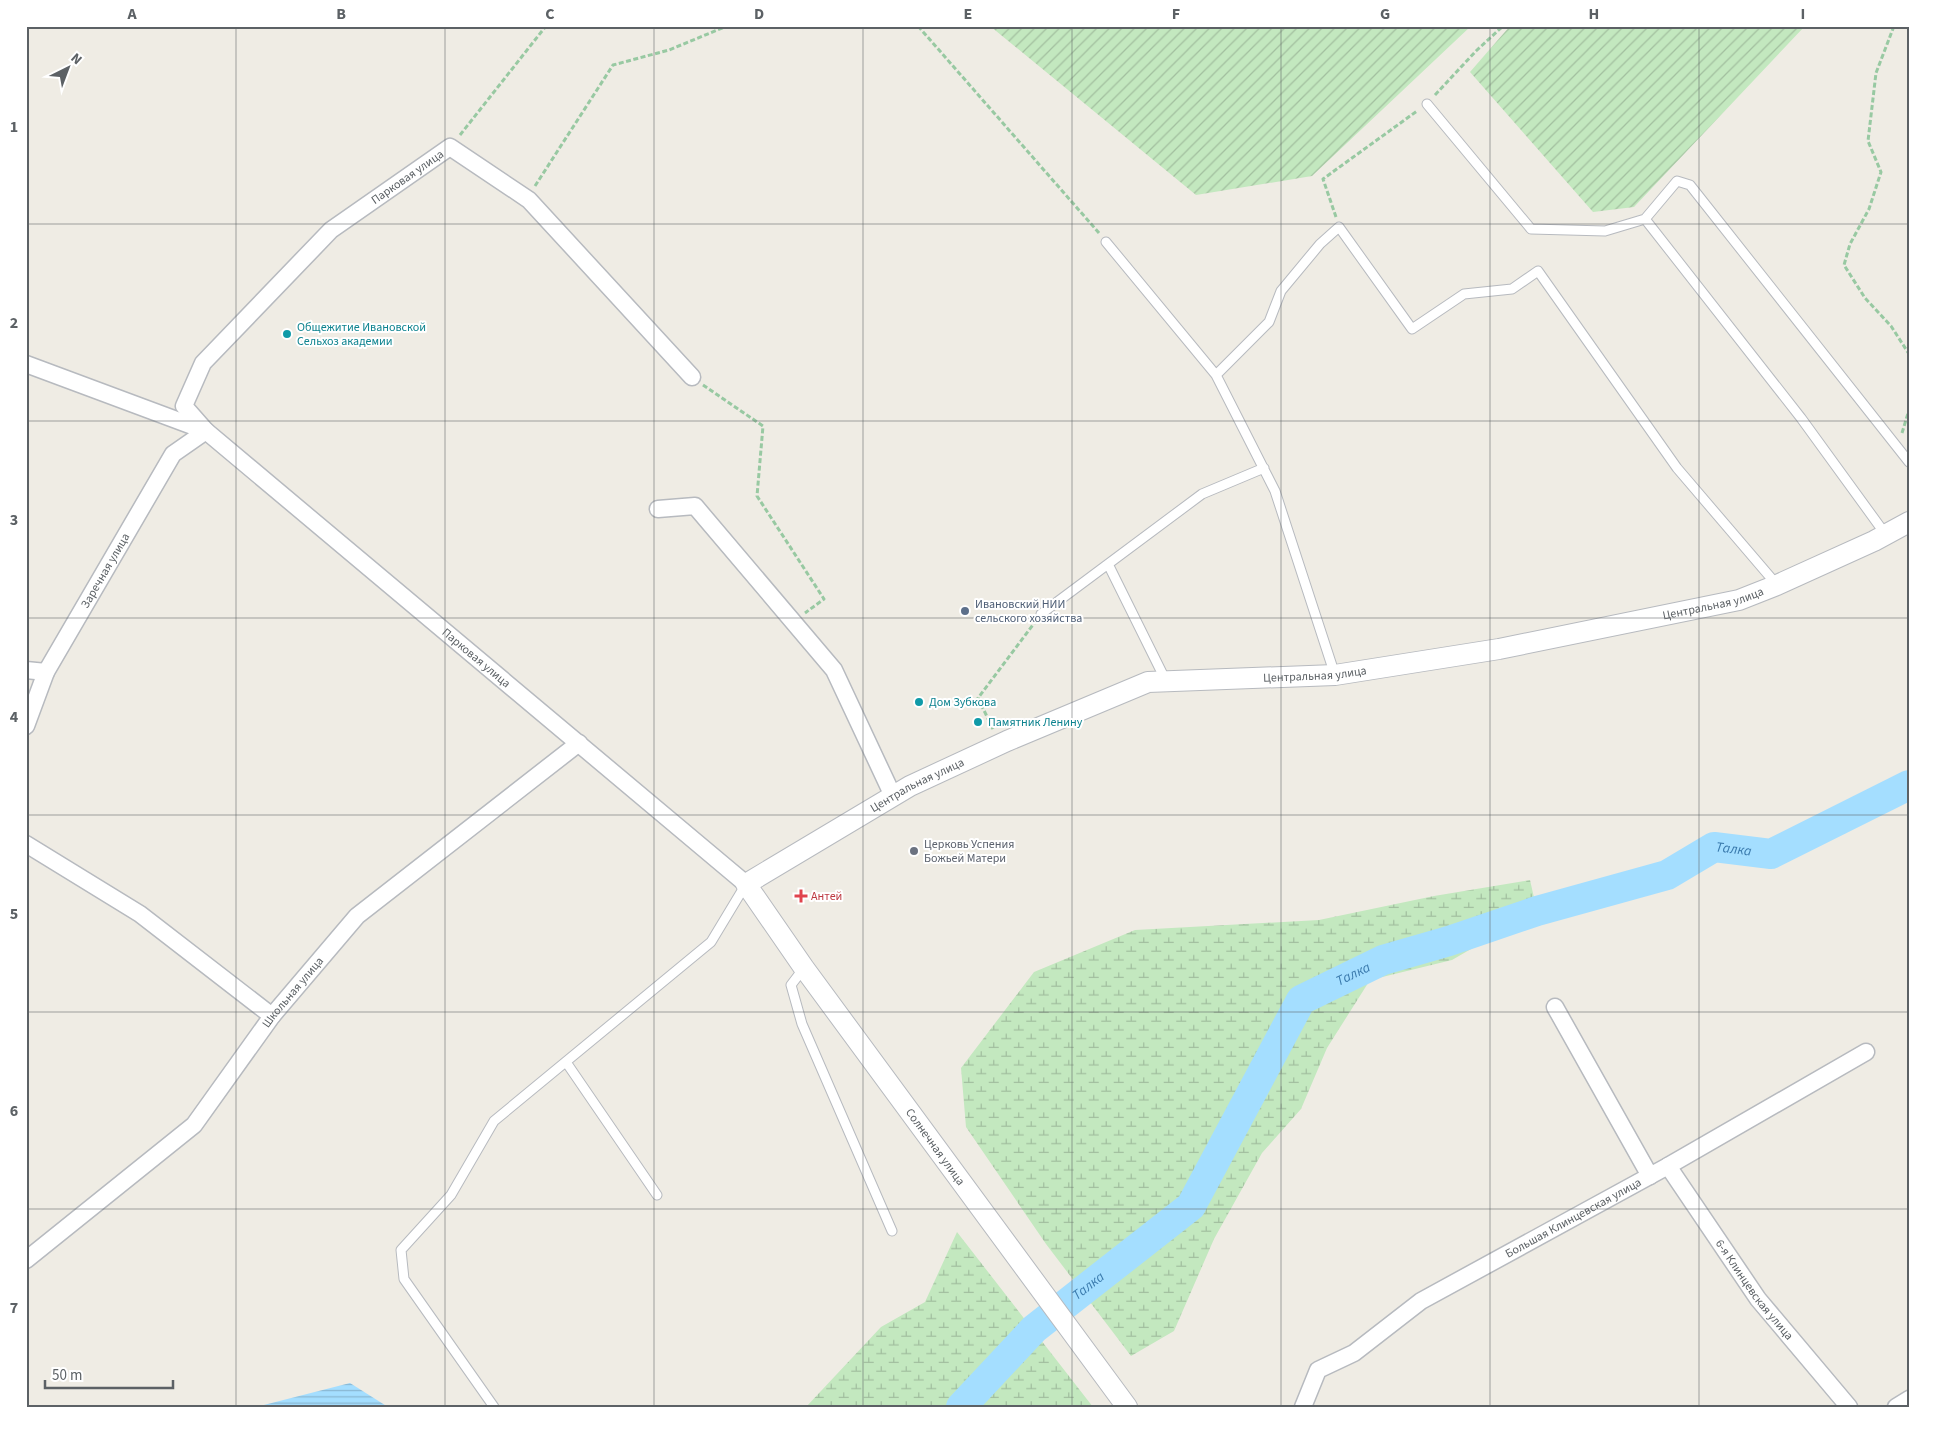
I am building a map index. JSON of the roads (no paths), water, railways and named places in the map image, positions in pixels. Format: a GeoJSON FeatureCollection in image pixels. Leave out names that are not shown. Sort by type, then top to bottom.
{"type":"FeatureCollection","features":[{"type":"Feature","properties":{"kind":"street","name":"Парковая улица"},"geometry":{"type":"LineString","coordinates":[[692,377],[529,200],[450,147],[331,230],[203,363],[184,406],[206,432],[746,884]]}},
{"type":"Feature","properties":{"kind":"street","name":"Парковая улица"},"geometry":{"type":"LineString","coordinates":[[26,364],[206,432]]}},
{"type":"Feature","properties":{"kind":"street","name":"Заречная улица"},"geometry":{"type":"LineString","coordinates":[[26,726],[46,672],[173,454],[206,432]]}},
{"type":"Feature","properties":{"kind":"street"},"geometry":{"type":"LineString","coordinates":[[658,509],[695,506],[834,670],[893,796]]}},
{"type":"Feature","properties":{"kind":"street","name":"Центральная улица"},"geometry":{"type":"LineString","coordinates":[[746,884],[893,796],[936,773],[1148,682],[1335,675],[1500,649],[1739,600],[1778,585],[1886,535],[1909,522]]}},
{"type":"Feature","properties":{"kind":"street"},"geometry":{"type":"LineString","coordinates":[[26,670],[46,672]]}},
{"type":"Feature","properties":{"kind":"street","name":"Школьная улица"},"geometry":{"type":"LineString","coordinates":[[26,1260],[194,1126],[272,1016],[357,916],[579,743]]}},
{"type":"Feature","properties":{"kind":"street"},"geometry":{"type":"LineString","coordinates":[[26,844],[140,914],[272,1016]]}},
{"type":"Feature","properties":{"kind":"street","name":"Солнечная улица"},"geometry":{"type":"LineString","coordinates":[[746,884],[804,968],[1126,1407]]}},
{"type":"Feature","properties":{"kind":"street"},"geometry":{"type":"LineString","coordinates":[[1555,1007],[1650,1176]]}},
{"type":"Feature","properties":{"kind":"street","name":"Большая Клинцевская улица"},"geometry":{"type":"LineString","coordinates":[[1303,1407],[1318,1370],[1354,1353],[1421,1301],[1668,1166],[1866,1052]]}},
{"type":"Feature","properties":{"kind":"street","name":"6-я Клинцевская улица"},"geometry":{"type":"LineString","coordinates":[[1668,1166],[1758,1299],[1849,1407]]}},
{"type":"Feature","properties":{"kind":"street"},"geometry":{"type":"LineString","coordinates":[[1896,1407],[1909,1399]]}},
{"type":"Feature","properties":{"kind":"lane"},"geometry":{"type":"LineString","coordinates":[[1427,104],[1532,229],[1605,231],[1645,219],[1677,180],[1690,185],[1909,462]]}},
{"type":"Feature","properties":{"kind":"lane"},"geometry":{"type":"LineString","coordinates":[[1645,219],[1801,418],[1886,535]]}},
{"type":"Feature","properties":{"kind":"lane"},"geometry":{"type":"LineString","coordinates":[[1216,375],[1269,322],[1281,291],[1320,244],[1339,227],[1412,329],[1464,294],[1512,289],[1538,271],[1677,468],[1778,585]]}},
{"type":"Feature","properties":{"kind":"lane"},"geometry":{"type":"LineString","coordinates":[[1106,242],[1216,375],[1275,491],[1335,675]]}},
{"type":"Feature","properties":{"kind":"lane"},"geometry":{"type":"LineString","coordinates":[[1041,614],[1202,494],[1264,468]]}},
{"type":"Feature","properties":{"kind":"lane"},"geometry":{"type":"LineString","coordinates":[[1108,564],[1166,681]]}},
{"type":"Feature","properties":{"kind":"lane"},"geometry":{"type":"LineString","coordinates":[[494,1407],[404,1279],[401,1250],[451,1195],[494,1121],[711,942],[746,884]]}},
{"type":"Feature","properties":{"kind":"lane"},"geometry":{"type":"LineString","coordinates":[[804,968],[791,985],[802,1024],[892,1231]]}},
{"type":"Feature","properties":{"kind":"lane"},"geometry":{"type":"LineString","coordinates":[[566,1062],[656,1195]]}},
{"type":"Feature","properties":{"kind":"water"},"geometry":{"type":"Polygon","coordinates":[[[350,1383],[388,1407],[256,1407],[350,1383]]]}},
{"type":"Feature","properties":{"kind":"waterway","name":"Талка"},"geometry":{"type":"LineString","coordinates":[[961,1407],[1034,1329],[1191,1206],[1301,1000],[1383,960],[1449,941],[1537,911],[1667,875],[1714,847],[1771,854],[1909,785]]}},
{"type":"Feature","properties":{"kind":"place","name":"Общежитие Ивановской Сельхоз академии"},"geometry":{"type":"Point","coordinates":[287,334]}},
{"type":"Feature","properties":{"kind":"place","name":"Ивановский НИИ сельского хозяйства"},"geometry":{"type":"Point","coordinates":[965,611]}},
{"type":"Feature","properties":{"kind":"place","name":"Дом Зубкова"},"geometry":{"type":"Point","coordinates":[919,702]}},
{"type":"Feature","properties":{"kind":"place","name":"Памятник Ленину"},"geometry":{"type":"Point","coordinates":[978,722]}},
{"type":"Feature","properties":{"kind":"place","name":"Церковь Успения Божьей Матери"},"geometry":{"type":"Point","coordinates":[914,851]}},
{"type":"Feature","properties":{"kind":"place","name":"Антей"},"geometry":{"type":"Point","coordinates":[801,896]}}]}
